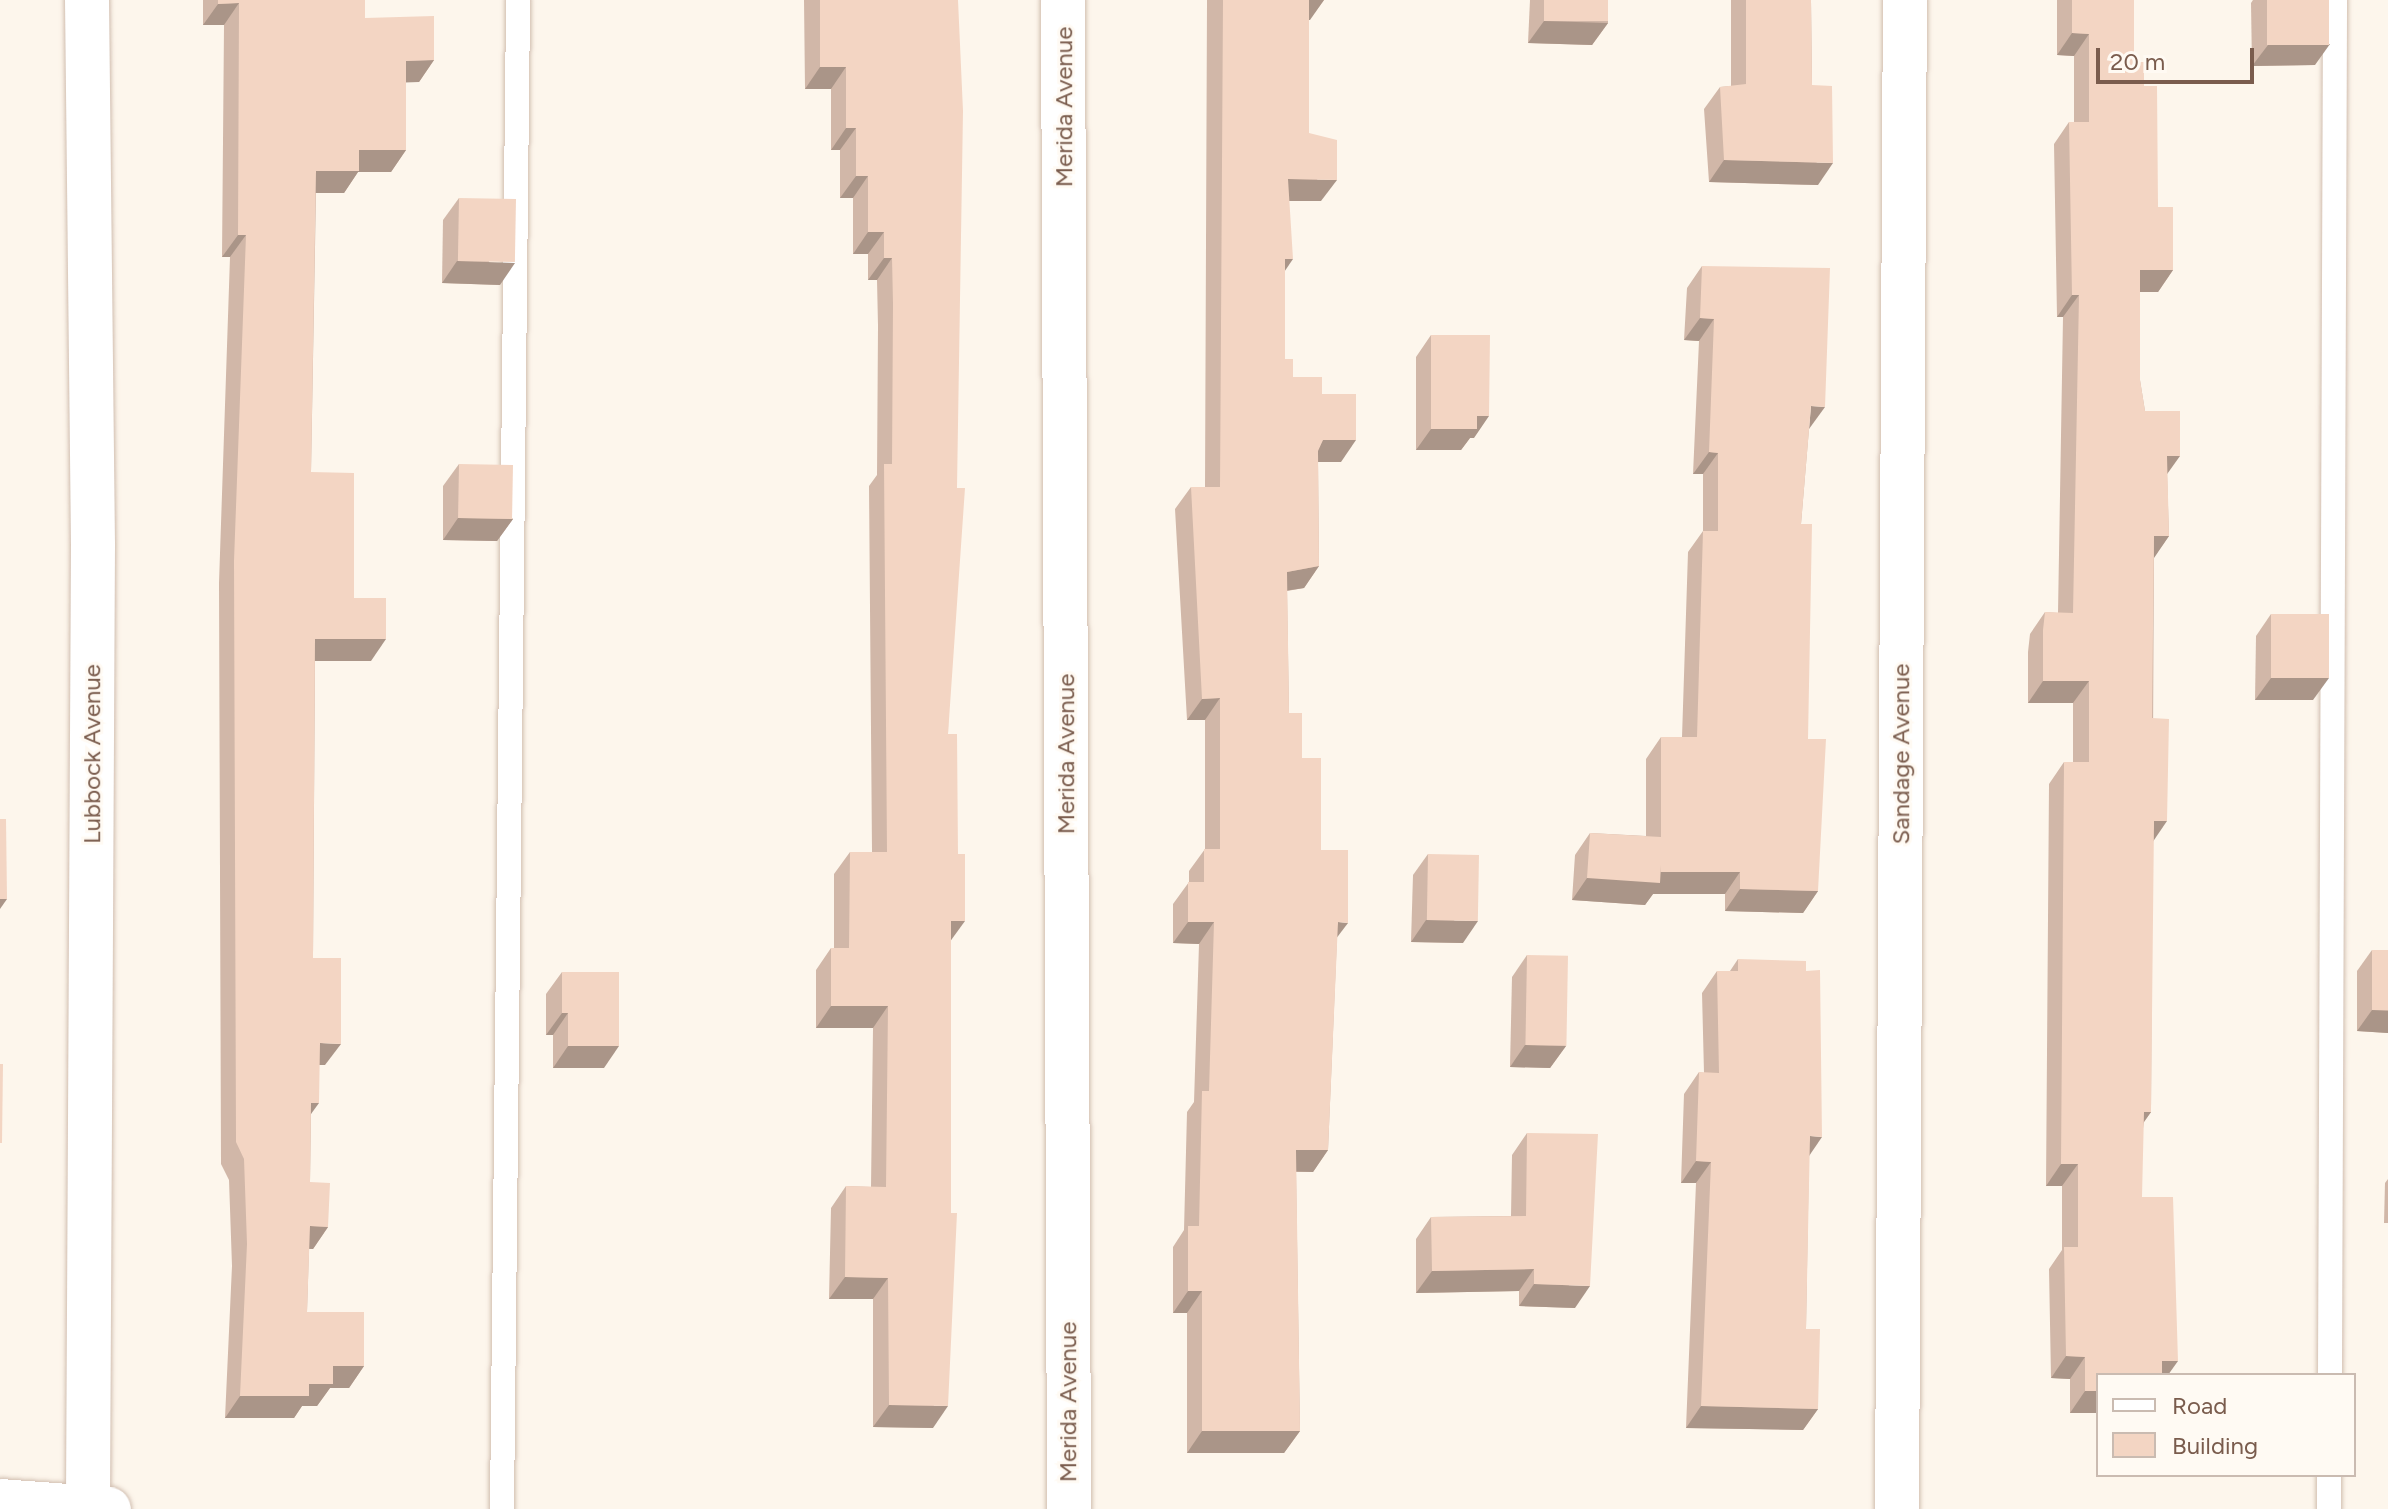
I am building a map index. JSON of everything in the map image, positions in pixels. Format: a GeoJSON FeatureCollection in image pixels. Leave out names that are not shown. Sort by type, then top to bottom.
{"type":"FeatureCollection","features":[{"type":"Feature","properties":{"kind":"street","name":"Lubbock Avenue"},"geometry":{"type":"LineString","coordinates":[[87,0],[98,1508]]}},
{"type":"Feature","properties":{"kind":"street","name":"Merida Avenue"},"geometry":{"type":"LineString","coordinates":[[1063,0],[1069,1509]]}},
{"type":"Feature","properties":{"kind":"street","name":"Sandage Avenue"},"geometry":{"type":"LineString","coordinates":[[1897,1509],[1905,0]]}},
{"type":"Feature","properties":{"kind":"street"},"geometry":{"type":"LineString","coordinates":[[0,1501],[98,1508]]}},
{"type":"Feature","properties":{"kind":"lane"},"geometry":{"type":"LineString","coordinates":[[502,1509],[518,0]]}},
{"type":"Feature","properties":{"kind":"lane"},"geometry":{"type":"LineString","coordinates":[[2330,1373],[2335,0]]}},
{"type":"Feature","properties":{"kind":"lane"},"geometry":{"type":"LineString","coordinates":[[2329,1477],[2329,1509]]}},
{"type":"Feature","properties":{"kind":"building"},"geometry":{"type":"Polygon","coordinates":[[[218,0],[365,0],[365,18],[434,16],[434,60],[406,61],[406,150],[359,150],[359,171],[316,171],[311,472],[354,473],[354,598],[386,598],[386,639],[315,639],[313,958],[341,958],[341,1044],[320,1043],[319,1103],[311,1103],[310,1182],[330,1183],[328,1227],[310,1226],[307,1312],[364,1312],[364,1366],[333,1366],[333,1384],[309,1384],[309,1396],[240,1396],[247,1244],[244,1159],[236,1142],[234,561],[246,235],[238,235],[239,3],[218,4],[218,0]]]}},
{"type":"Feature","properties":{"kind":"building"},"geometry":{"type":"Polygon","coordinates":[[[820,0],[958,0],[963,111],[957,488],[965,488],[948,734],[957,734],[958,854],[965,854],[965,921],[951,921],[951,1213],[957,1213],[948,1406],[889,1405],[888,1278],[845,1277],[846,1186],[886,1187],[888,1006],[831,1006],[831,948],[849,948],[850,852],[887,852],[884,464],[892,464],[893,304],[892,258],[884,258],[884,232],[868,232],[868,176],[856,176],[856,128],[846,128],[846,67],[820,67],[820,0]]]}},
{"type":"Feature","properties":{"kind":"building"},"geometry":{"type":"Polygon","coordinates":[[[1223,0],[1309,0],[1309,133],[1337,140],[1337,180],[1288,179],[1293,259],[1285,259],[1285,359],[1293,359],[1293,377],[1322,377],[1322,394],[1356,394],[1356,440],[1323,440],[1318,451],[1319,566],[1287,572],[1289,713],[1302,713],[1302,758],[1321,758],[1321,850],[1348,850],[1348,923],[1338,922],[1328,1150],[1296,1150],[1300,1431],[1202,1431],[1202,1291],[1188,1291],[1188,1226],[1199,1226],[1202,1091],[1209,1091],[1214,922],[1188,922],[1188,882],[1204,882],[1204,849],[1220,849],[1220,698],[1202,699],[1191,487],[1220,487],[1223,0]]]}},
{"type":"Feature","properties":{"kind":"building"},"geometry":{"type":"Polygon","coordinates":[[[1544,0],[1608,0],[1608,21],[1544,21],[1544,0]]]}},
{"type":"Feature","properties":{"kind":"building"},"geometry":{"type":"Polygon","coordinates":[[[1746,0],[1811,0],[1812,85],[1832,86],[1833,163],[1724,160],[1720,87],[1746,84],[1746,0]]]}},
{"type":"Feature","properties":{"kind":"building"},"geometry":{"type":"Polygon","coordinates":[[[2072,0],[2134,0],[2134,62],[2144,62],[2144,86],[2157,86],[2158,207],[2173,207],[2173,270],[2140,270],[2140,380],[2145,411],[2180,411],[2180,456],[2167,456],[2169,536],[2154,536],[2152,718],[2169,719],[2167,821],[2154,821],[2151,1112],[2144,1112],[2142,1197],[2173,1197],[2178,1361],[2162,1361],[2162,1373],[2096,1373],[2096,1391],[2085,1391],[2085,1357],[2066,1356],[2064,1247],[2078,1247],[2078,1164],[2061,1164],[2064,762],[2089,762],[2089,681],[2043,681],[2045,612],[2073,613],[2079,295],[2072,295],[2069,122],[2089,122],[2089,34],[2072,33],[2072,0]]]}},
{"type":"Feature","properties":{"kind":"building"},"geometry":{"type":"Polygon","coordinates":[[[2267,0],[2329,0],[2329,45],[2267,45],[2267,0]]]}},
{"type":"Feature","properties":{"kind":"building"},"geometry":{"type":"Polygon","coordinates":[[[459,198],[516,199],[515,262],[458,261],[459,198]]]}},
{"type":"Feature","properties":{"kind":"building"},"geometry":{"type":"Polygon","coordinates":[[[1702,266],[1830,268],[1825,407],[1811,406],[1801,524],[1812,524],[1808,739],[1826,739],[1818,891],[1740,889],[1740,872],[1661,872],[1661,865],[1660,883],[1587,878],[1590,833],[1661,837],[1661,737],[1697,737],[1703,531],[1718,531],[1718,453],[1709,452],[1714,319],[1700,318],[1702,266]]]}},
{"type":"Feature","properties":{"kind":"building"},"geometry":{"type":"Polygon","coordinates":[[[1431,335],[1490,335],[1489,416],[1477,416],[1477,429],[1431,429],[1431,335]]]}},
{"type":"Feature","properties":{"kind":"building"},"geometry":{"type":"Polygon","coordinates":[[[459,464],[513,465],[512,519],[458,518],[459,464]]]}},
{"type":"Feature","properties":{"kind":"building"},"geometry":{"type":"Polygon","coordinates":[[[2271,614],[2329,614],[2329,678],[2271,678],[2271,614]]]}},
{"type":"Feature","properties":{"kind":"building"},"geometry":{"type":"Polygon","coordinates":[[[0,819],[6,819],[7,899],[0,899],[0,819]]]}},
{"type":"Feature","properties":{"kind":"building"},"geometry":{"type":"Polygon","coordinates":[[[1428,854],[1479,855],[1478,921],[1427,920],[1428,854]]]}},
{"type":"Feature","properties":{"kind":"building"},"geometry":{"type":"Polygon","coordinates":[[[2372,950],[2388,950],[2388,1010],[2372,1010],[2372,950]]]}},
{"type":"Feature","properties":{"kind":"building"},"geometry":{"type":"Polygon","coordinates":[[[1527,955],[1568,956],[1566,1046],[1525,1045],[1527,955]]]}},
{"type":"Feature","properties":{"kind":"building"},"geometry":{"type":"Polygon","coordinates":[[[1738,959],[1806,961],[1806,971],[1820,970],[1822,1137],[1810,1136],[1806,1329],[1820,1329],[1818,1409],[1701,1406],[1711,1162],[1696,1161],[1699,1072],[1719,1073],[1717,971],[1738,971],[1738,959]]]}},
{"type":"Feature","properties":{"kind":"building"},"geometry":{"type":"Polygon","coordinates":[[[562,972],[619,972],[619,1046],[568,1046],[568,1013],[562,1013],[562,972]]]}},
{"type":"Feature","properties":{"kind":"building"},"geometry":{"type":"Polygon","coordinates":[[[0,1064],[3,1064],[2,1143],[0,1143],[0,1064]]]}},
{"type":"Feature","properties":{"kind":"building"},"geometry":{"type":"Polygon","coordinates":[[[1527,1133],[1598,1134],[1590,1286],[1534,1284],[1534,1269],[1432,1271],[1431,1217],[1526,1216],[1527,1133]]]}}]}
